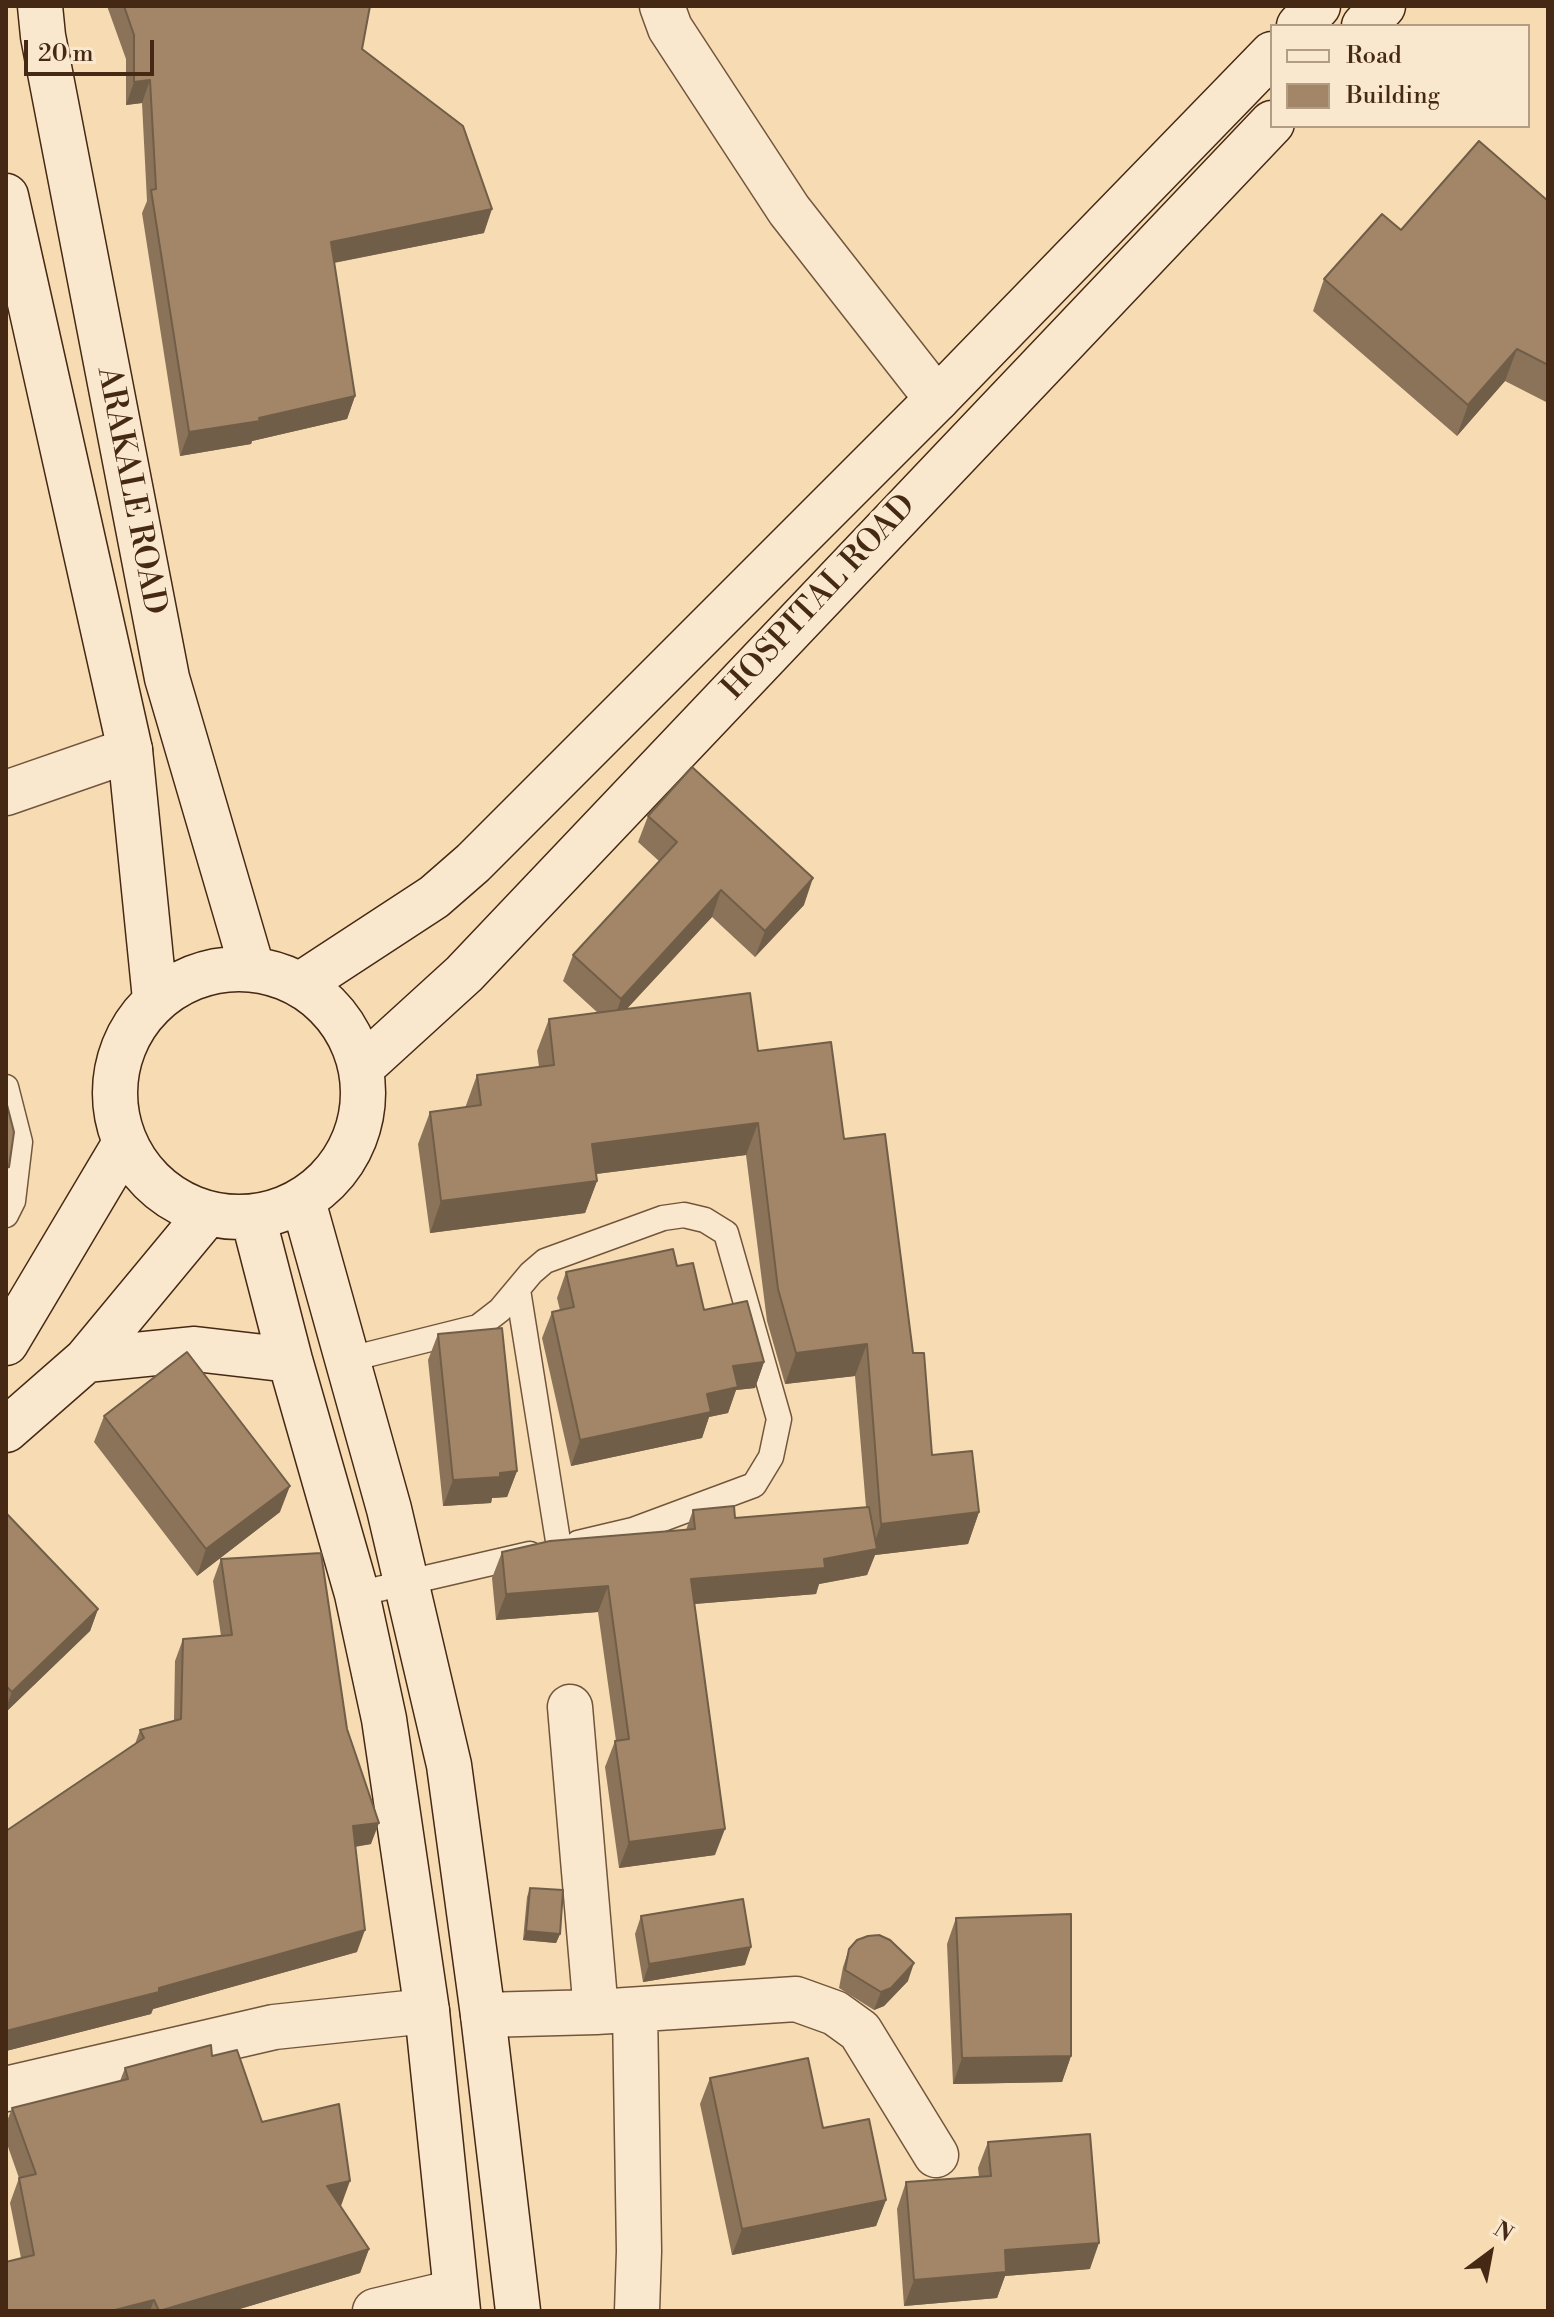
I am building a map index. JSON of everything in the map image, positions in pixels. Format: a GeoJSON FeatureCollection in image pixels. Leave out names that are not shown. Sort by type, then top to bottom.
{"type":"FeatureCollection","features":[{"type":"Feature","properties":{"kind":"street","name":"ARAKALE ROAD"},"geometry":{"type":"LineString","coordinates":[[40,6],[69,175],[167,678],[252,968]]}},
{"type":"Feature","properties":{"kind":"street"},"geometry":{"type":"LineString","coordinates":[[662,6],[670,28],[789,210],[937,399]]}},
{"type":"Feature","properties":{"kind":"street"},"geometry":{"type":"LineString","coordinates":[[1301,24],[1318,6]]}},
{"type":"Feature","properties":{"kind":"street"},"geometry":{"type":"LineString","coordinates":[[1366,24],[1383,6]]}},
{"type":"Feature","properties":{"kind":"street","name":"HOSPITAL ROAD"},"geometry":{"type":"LineString","coordinates":[[301,984],[434,897],[473,863],[937,399],[1270,56]]}},
{"type":"Feature","properties":{"kind":"street","name":"HOSPITAL ROAD"},"geometry":{"type":"LineString","coordinates":[[362,1067],[464,974],[1270,125]]}},
{"type":"Feature","properties":{"kind":"street","name":"ARAKALE ROAD"},"geometry":{"type":"LineString","coordinates":[[6,196],[130,750],[155,999]]}},
{"type":"Feature","properties":{"kind":"street"},"geometry":{"type":"LineString","coordinates":[[6,793],[130,750]]}},
{"type":"Feature","properties":{"kind":"street"},"geometry":{"type":"LineString","coordinates":[[252,968],[301,984],[341,1019],[362,1067],[363,1119],[341,1167],[303,1201],[253,1217],[207,1214],[156,1186],[125,1143],[113,1093],[124,1042],[155,999],[200,973],[252,968]]}},
{"type":"Feature","properties":{"kind":"street"},"geometry":{"type":"LineString","coordinates":[[6,1343],[125,1143]]}},
{"type":"Feature","properties":{"kind":"street"},"geometry":{"type":"LineString","coordinates":[[303,1201],[389,1509],[449,1765],[518,2311]]}},
{"type":"Feature","properties":{"kind":"street"},"geometry":{"type":"LineString","coordinates":[[6,1430],[86,1360],[207,1214]]}},
{"type":"Feature","properties":{"kind":"street"},"geometry":{"type":"LineString","coordinates":[[253,1217],[357,1594],[384,1719],[427,2011],[456,2302],[375,2311]]}},
{"type":"Feature","properties":{"kind":"street"},"geometry":{"type":"LineString","coordinates":[[86,1360],[195,1349],[290,1360]]}},
{"type":"Feature","properties":{"kind":"street"},"geometry":{"type":"LineString","coordinates":[[570,1707],[615,2011],[639,2251],[637,2311]]}},
{"type":"Feature","properties":{"kind":"street"},"geometry":{"type":"LineString","coordinates":[[483,2015],[615,2011],[796,1999],[835,2013],[860,2031],[936,2155]]}},
{"type":"Feature","properties":{"kind":"street"},"geometry":{"type":"LineString","coordinates":[[6,2089],[274,2027],[427,2011]]}},
{"type":"Feature","properties":{"kind":"lane"},"geometry":{"type":"LineString","coordinates":[[6,1087],[20,1142],[13,1201],[6,1215]]}},
{"type":"Feature","properties":{"kind":"lane"},"geometry":{"type":"LineString","coordinates":[[346,1360],[478,1327],[500,1310],[545,1261],[663,1218],[684,1215],[705,1220],[726,1233],[779,1419],[771,1457],[754,1485],[633,1530],[357,1594]]}},
{"type":"Feature","properties":{"kind":"lane"},"geometry":{"type":"LineString","coordinates":[[518,1290],[559,1547]]}},
{"type":"Feature","properties":{"kind":"building"},"geometry":{"type":"Polygon","coordinates":[[[124,6],[370,6],[362,49],[463,126],[492,209],[331,242],[355,396],[259,418],[260,421],[189,432],[151,190],[156,189],[150,80],[134,82],[134,35],[124,6]]]}},
{"type":"Feature","properties":{"kind":"building"},"geometry":{"type":"Polygon","coordinates":[[[1479,141],[1548,201],[1548,365],[1517,349],[1468,405],[1324,279],[1382,214],[1401,230],[1479,141]]]}},
{"type":"Feature","properties":{"kind":"building"},"geometry":{"type":"Polygon","coordinates":[[[692,767],[813,878],[765,931],[721,890],[621,999],[573,955],[677,842],[648,816],[692,767]]]}},
{"type":"Feature","properties":{"kind":"building"},"geometry":{"type":"Polygon","coordinates":[[[750,993],[758,1051],[831,1042],[844,1139],[885,1134],[913,1353],[924,1353],[932,1455],[972,1451],[979,1512],[881,1524],[867,1344],[796,1353],[778,1289],[758,1123],[592,1144],[597,1181],[441,1201],[430,1112],[481,1105],[477,1075],[554,1065],[549,1019],[750,993]]]}},
{"type":"Feature","properties":{"kind":"building"},"geometry":{"type":"Polygon","coordinates":[[[6,1101],[14,1132],[9,1167],[6,1168],[6,1101]]]}},
{"type":"Feature","properties":{"kind":"building"},"geometry":{"type":"Polygon","coordinates":[[[673,1249],[677,1266],[693,1263],[704,1310],[747,1301],[764,1362],[733,1366],[738,1387],[707,1394],[711,1412],[580,1440],[552,1312],[574,1307],[566,1272],[673,1249]]]}},
{"type":"Feature","properties":{"kind":"building"},"geometry":{"type":"Polygon","coordinates":[[[502,1328],[517,1471],[500,1473],[500,1477],[453,1480],[438,1334],[502,1328]]]}},
{"type":"Feature","properties":{"kind":"building"},"geometry":{"type":"Polygon","coordinates":[[[187,1352],[290,1486],[206,1549],[104,1416],[187,1352]]]}},
{"type":"Feature","properties":{"kind":"building"},"geometry":{"type":"Polygon","coordinates":[[[734,1506],[735,1518],[869,1507],[877,1549],[824,1559],[825,1568],[691,1579],[725,1829],[629,1842],[615,1741],[629,1739],[608,1586],[506,1594],[502,1552],[550,1541],[695,1529],[693,1510],[734,1506]]]}},
{"type":"Feature","properties":{"kind":"building"},"geometry":{"type":"Polygon","coordinates":[[[6,1513],[98,1609],[12,1692],[6,1686],[6,1513]]]}},
{"type":"Feature","properties":{"kind":"building"},"geometry":{"type":"Polygon","coordinates":[[[321,1553],[347,1729],[379,1823],[353,1826],[365,1930],[159,1988],[159,1992],[6,2031],[6,1831],[144,1738],[140,1730],[181,1719],[183,1639],[232,1635],[221,1559],[321,1553]]]}},
{"type":"Feature","properties":{"kind":"building"},"geometry":{"type":"Polygon","coordinates":[[[530,1888],[563,1890],[560,1934],[526,1931],[530,1888]]]}},
{"type":"Feature","properties":{"kind":"building"},"geometry":{"type":"Polygon","coordinates":[[[743,1899],[751,1947],[649,1964],[641,1916],[743,1899]]]}},
{"type":"Feature","properties":{"kind":"building"},"geometry":{"type":"Polygon","coordinates":[[[1071,1914],[1071,2056],[962,2058],[956,1918],[1071,1914]]]}},
{"type":"Feature","properties":{"kind":"building"},"geometry":{"type":"Polygon","coordinates":[[[879,1935],[890,1940],[914,1963],[891,1988],[881,1992],[845,1970],[849,1949],[857,1940],[879,1935]]]}},
{"type":"Feature","properties":{"kind":"building"},"geometry":{"type":"Polygon","coordinates":[[[211,2045],[212,2056],[237,2050],[262,2122],[339,2104],[350,2181],[327,2186],[369,2249],[159,2311],[154,2300],[111,2311],[6,2311],[6,2262],[34,2255],[19,2178],[36,2174],[12,2108],[128,2079],[125,2068],[211,2045]]]}},
{"type":"Feature","properties":{"kind":"building"},"geometry":{"type":"Polygon","coordinates":[[[808,2058],[823,2128],[869,2119],[886,2200],[742,2229],[710,2078],[808,2058]]]}},
{"type":"Feature","properties":{"kind":"building"},"geometry":{"type":"Polygon","coordinates":[[[1090,2134],[1099,2243],[1005,2250],[1006,2272],[914,2280],[906,2182],[991,2176],[988,2142],[1090,2134]]]}}]}
